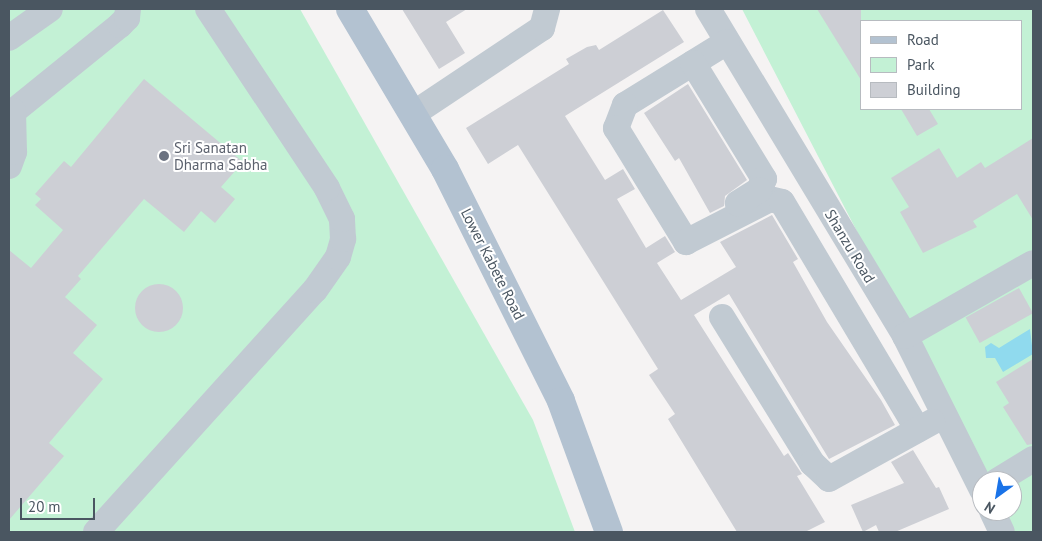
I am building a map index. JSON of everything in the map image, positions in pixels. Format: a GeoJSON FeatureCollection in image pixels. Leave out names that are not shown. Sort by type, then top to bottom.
{"type":"FeatureCollection","features":[{"type":"Feature","properties":{"kind":"main road","name":"Lower Kabete Road"},"geometry":{"type":"LineString","coordinates":[[353,10],[413,114],[561,401],[609,532]]}},
{"type":"Feature","properties":{"kind":"street"},"geometry":{"type":"LineString","coordinates":[[9,38],[50,9]]}},
{"type":"Feature","properties":{"kind":"street"},"geometry":{"type":"LineString","coordinates":[[9,166],[14,152],[11,113],[127,18],[128,9]]}},
{"type":"Feature","properties":{"kind":"street"},"geometry":{"type":"LineString","coordinates":[[96,532],[315,290],[338,257],[343,239],[342,219],[327,188],[208,9]]}},
{"type":"Feature","properties":{"kind":"street"},"geometry":{"type":"LineString","coordinates":[[413,114],[542,28],[547,9]]}},
{"type":"Feature","properties":{"kind":"street","name":"Shanzu Road"},"geometry":{"type":"LineString","coordinates":[[708,9],[905,336],[946,414],[973,471]]}},
{"type":"Feature","properties":{"kind":"street"},"geometry":{"type":"LineString","coordinates":[[727,42],[625,105],[616,128],[681,240],[691,243],[770,199],[782,202],[918,430]]}},
{"type":"Feature","properties":{"kind":"street"},"geometry":{"type":"LineString","coordinates":[[693,62],[764,179],[759,190],[707,222],[704,235]]}},
{"type":"Feature","properties":{"kind":"street"},"geometry":{"type":"LineString","coordinates":[[905,336],[1033,263]]}},
{"type":"Feature","properties":{"kind":"street"},"geometry":{"type":"LineString","coordinates":[[722,317],[812,463],[829,480],[946,414]]}},
{"type":"Feature","properties":{"kind":"street"},"geometry":{"type":"LineString","coordinates":[[1013,471],[1033,459]]}},
{"type":"Feature","properties":{"kind":"green space"},"geometry":{"type":"Polygon","coordinates":[[[9,9],[300,9],[533,420],[575,532],[9,532],[9,9]]]}},
{"type":"Feature","properties":{"kind":"green space"},"geometry":{"type":"Polygon","coordinates":[[[742,9],[1033,9],[1033,532],[1012,532],[1006,521],[1022,521],[1022,471],[981,471],[742,9]]]}},
{"type":"Feature","properties":{"kind":"water"},"geometry":{"type":"Polygon","coordinates":[[[1030,329],[1033,354],[1003,372],[995,358],[986,358],[985,347],[991,343],[999,348],[1030,329]]]}},
{"type":"Feature","properties":{"kind":"building"},"geometry":{"type":"Polygon","coordinates":[[[402,9],[467,9],[446,22],[465,53],[439,69],[402,9]]]}},
{"type":"Feature","properties":{"kind":"building"},"geometry":{"type":"Polygon","coordinates":[[[817,9],[861,9],[860,78],[817,9]]]}},
{"type":"Feature","properties":{"kind":"building"},"geometry":{"type":"Polygon","coordinates":[[[663,10],[684,42],[565,116],[605,180],[623,169],[635,189],[617,199],[646,248],[665,236],[675,252],[657,263],[681,300],[736,267],[720,242],[772,215],[798,259],[793,262],[827,322],[881,400],[895,425],[829,459],[729,294],[694,315],[784,456],[788,453],[802,474],[797,476],[825,522],[805,532],[737,532],[668,419],[675,414],[649,375],[658,369],[518,145],[488,164],[466,128],[569,64],[566,59],[587,47],[596,45],[599,50],[663,10]]]}},
{"type":"Feature","properties":{"kind":"building"},"geometry":{"type":"Polygon","coordinates":[[[144,79],[243,162],[221,187],[235,199],[215,223],[201,211],[184,232],[144,199],[78,276],[81,279],[65,297],[97,325],[73,353],[103,379],[49,443],[64,456],[9,520],[9,250],[31,268],[63,230],[35,205],[41,199],[35,194],[64,161],[71,167],[144,79]]]}},
{"type":"Feature","properties":{"kind":"building"},"geometry":{"type":"Polygon","coordinates":[[[688,84],[747,180],[725,196],[724,206],[710,213],[679,158],[675,161],[644,113],[688,84]]]}},
{"type":"Feature","properties":{"kind":"building"},"geometry":{"type":"Polygon","coordinates":[[[902,110],[930,110],[938,124],[917,136],[902,110]]]}},
{"type":"Feature","properties":{"kind":"building"},"geometry":{"type":"Polygon","coordinates":[[[1033,138],[1033,220],[1017,194],[973,221],[977,227],[923,253],[900,212],[909,207],[891,178],[939,148],[957,178],[981,162],[985,168],[1033,138]]]}},
{"type":"Feature","properties":{"kind":"building"},"geometry":{"type":"Polygon","coordinates":[[[159,284],[168,286],[176,291],[181,299],[183,308],[181,317],[176,325],[168,330],[159,332],[150,330],[142,325],[137,317],[135,308],[137,299],[142,291],[150,286],[159,284]]]}},
{"type":"Feature","properties":{"kind":"building"},"geometry":{"type":"Polygon","coordinates":[[[1019,288],[1033,313],[980,343],[966,318],[1019,288]]]}},
{"type":"Feature","properties":{"kind":"building"},"geometry":{"type":"Polygon","coordinates":[[[1033,359],[1033,444],[1027,445],[1003,407],[1009,403],[996,382],[1033,359]]]}},
{"type":"Feature","properties":{"kind":"building"},"geometry":{"type":"Polygon","coordinates":[[[913,450],[936,488],[939,487],[949,509],[895,532],[879,532],[876,525],[863,532],[851,505],[904,483],[891,462],[913,450]]]}},
{"type":"Feature","properties":{"kind":"place","name":"Sri Sanatan Dharma Sabha"},"geometry":{"type":"Point","coordinates":[164,156]}}]}
